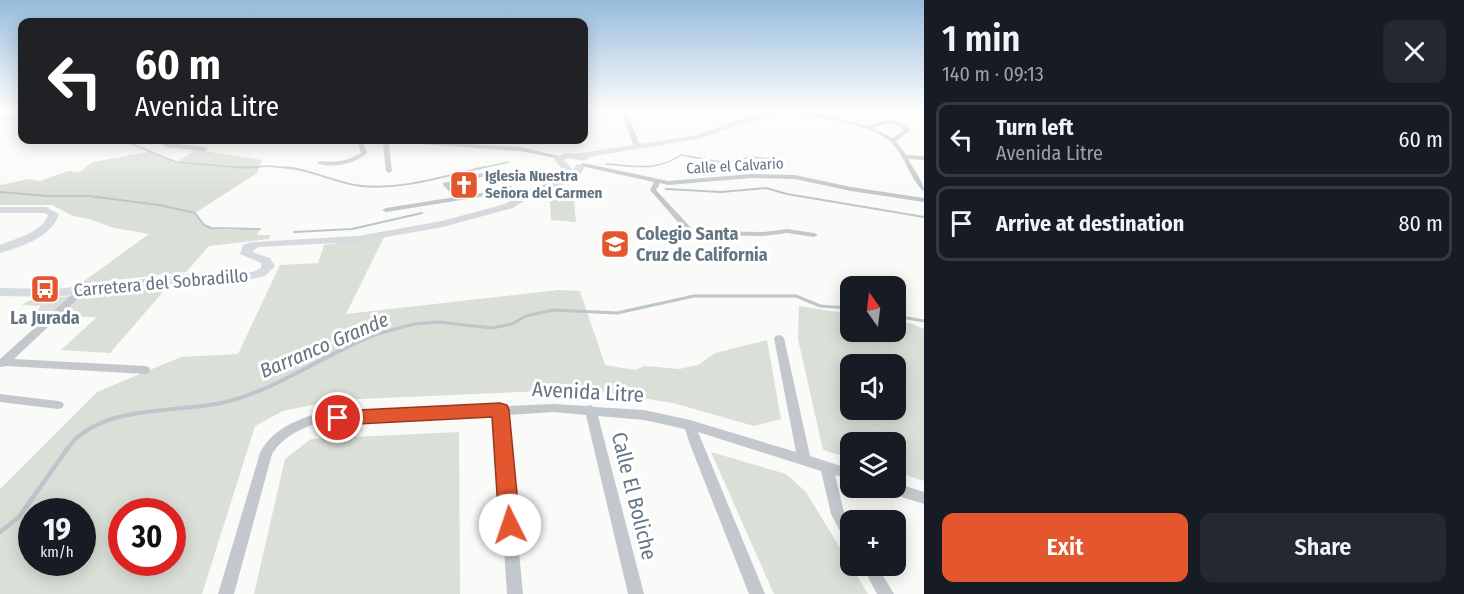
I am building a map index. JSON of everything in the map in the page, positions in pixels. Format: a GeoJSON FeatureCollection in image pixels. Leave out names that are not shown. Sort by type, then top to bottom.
{"type":"FeatureCollection","features":[{"type":"Feature","properties":{"kind":"main road"},"geometry":{"type":"LineString","coordinates":[[561,161],[576,156],[696,138]]}},
{"type":"Feature","properties":{"kind":"main road"},"geometry":{"type":"LineString","coordinates":[[561,161],[574,178],[583,164],[609,152]]}},
{"type":"Feature","properties":{"kind":"main road"},"geometry":{"type":"LineString","coordinates":[[576,156],[583,158],[583,164]]}},
{"type":"Feature","properties":{"kind":"main road"},"geometry":{"type":"LineString","coordinates":[[561,161],[583,164]]}},
{"type":"Feature","properties":{"kind":"main road","name":"Carretera del Sobradillo"},"geometry":{"type":"LineString","coordinates":[[2,295],[38,295],[202,277],[253,275],[266,271],[269,266],[266,261],[246,254],[247,248],[256,244],[350,239],[443,224],[509,206],[533,191],[574,178]]}},
{"type":"Feature","properties":{"kind":"main road"},"geometry":{"type":"LineString","coordinates":[[0,210],[46,210],[54,214],[54,217],[50,224],[42,230],[0,249]]}},
{"type":"Feature","properties":{"kind":"street"},"geometry":{"type":"LineString","coordinates":[[634,138],[640,147]]}},
{"type":"Feature","properties":{"kind":"street"},"geometry":{"type":"LineString","coordinates":[[886,138],[893,141],[916,182],[924,189]]}},
{"type":"Feature","properties":{"kind":"street"},"geometry":{"type":"LineString","coordinates":[[893,141],[897,138]]}},
{"type":"Feature","properties":{"kind":"street"},"geometry":{"type":"LineString","coordinates":[[164,144],[205,150]]}},
{"type":"Feature","properties":{"kind":"street"},"geometry":{"type":"LineString","coordinates":[[320,163],[360,158],[364,153],[361,144]]}},
{"type":"Feature","properties":{"kind":"street"},"geometry":{"type":"LineString","coordinates":[[386,144],[389,171]]}},
{"type":"Feature","properties":{"kind":"street"},"geometry":{"type":"LineString","coordinates":[[447,144],[520,149],[561,161]]}},
{"type":"Feature","properties":{"kind":"street"},"geometry":{"type":"LineString","coordinates":[[903,157],[924,158]]}},
{"type":"Feature","properties":{"kind":"street","name":"Calle el Calvario"},"geometry":{"type":"LineString","coordinates":[[583,164],[658,181],[680,183],[718,178],[777,176],[803,178],[851,189],[924,200]]}},
{"type":"Feature","properties":{"kind":"street"},"geometry":{"type":"LineString","coordinates":[[460,198],[445,183],[489,173],[494,174],[512,190]]}},
{"type":"Feature","properties":{"kind":"street"},"geometry":{"type":"LineString","coordinates":[[658,181],[653,190],[692,233],[764,234],[787,231],[814,235]]}},
{"type":"Feature","properties":{"kind":"street"},"geometry":{"type":"LineString","coordinates":[[386,210],[512,190],[533,191]]}},
{"type":"Feature","properties":{"kind":"street"},"geometry":{"type":"LineString","coordinates":[[2,364],[81,291]]}},
{"type":"Feature","properties":{"kind":"street"},"geometry":{"type":"LineString","coordinates":[[779,338],[804,459]]}},
{"type":"Feature","properties":{"kind":"street"},"geometry":{"type":"LineString","coordinates":[[2,364],[145,370]]}},
{"type":"Feature","properties":{"kind":"street"},"geometry":{"type":"LineString","coordinates":[[0,398],[58,405]]}},
{"type":"Feature","properties":{"kind":"street","name":"Avenida Litre"},"geometry":{"type":"LineString","coordinates":[[226,594],[266,453],[274,439],[291,427],[315,419],[500,410],[590,409],[644,415],[690,425],[840,471]]}},
{"type":"Feature","properties":{"kind":"street","name":"Calle El Boliche"},"geometry":{"type":"LineString","coordinates":[[590,409],[636,594]]}},
{"type":"Feature","properties":{"kind":"street"},"geometry":{"type":"LineString","coordinates":[[500,410],[515,594]]}},
{"type":"Feature","properties":{"kind":"street"},"geometry":{"type":"LineString","coordinates":[[690,425],[757,594]]}},
{"type":"Feature","properties":{"kind":"street"},"geometry":{"type":"LineString","coordinates":[[827,467],[840,518]]}},
{"type":"Feature","properties":{"kind":"street"},"geometry":{"type":"LineString","coordinates":[[906,493],[924,498]]}},
{"type":"Feature","properties":{"kind":"street"},"geometry":{"type":"LineString","coordinates":[[875,576],[886,594]]}},
{"type":"Feature","properties":{"kind":"shaded area"},"geometry":{"type":"Polygon","coordinates":[[[196,150],[262,160],[257,173],[195,213],[200,220],[215,228],[223,230],[260,229],[257,235],[271,235],[269,239],[209,246],[186,272],[80,284],[149,234],[114,228],[73,216],[52,205],[0,205],[0,185],[29,179],[40,181],[68,171],[80,172],[93,162],[149,152],[176,162],[196,150]]]}},
{"type":"Feature","properties":{"kind":"shaded area"},"geometry":{"type":"Polygon","coordinates":[[[550,199],[574,200],[576,222],[551,220],[550,199]]]}},
{"type":"Feature","properties":{"kind":"shaded area"},"geometry":{"type":"Polygon","coordinates":[[[384,237],[346,314],[559,290],[580,291],[605,365],[635,370],[645,366],[679,369],[698,365],[715,353],[767,340],[781,419],[754,426],[673,403],[612,393],[566,390],[336,400],[283,411],[255,426],[202,594],[0,594],[0,489],[97,392],[181,357],[238,354],[280,265],[318,263],[324,245],[384,237]]]}},
{"type":"Feature","properties":{"kind":"shaded area"},"geometry":{"type":"Polygon","coordinates":[[[169,285],[110,353],[61,350],[97,317],[32,316],[41,306],[22,305],[28,301],[169,285]]]}},
{"type":"Feature","properties":{"kind":"shaded area"},"geometry":{"type":"Polygon","coordinates":[[[799,306],[840,312],[840,342],[906,342],[906,323],[924,329],[924,481],[906,475],[906,432],[840,432],[840,455],[823,450],[798,339],[799,306]]]}},
{"type":"Feature","properties":{"kind":"shaded area"},"geometry":{"type":"Polygon","coordinates":[[[459,432],[460,594],[254,594],[285,459],[311,439],[459,432]]]}},
{"type":"Feature","properties":{"kind":"shaded area"},"geometry":{"type":"Polygon","coordinates":[[[711,452],[786,474],[806,492],[840,548],[840,576],[857,576],[868,594],[774,594],[711,452]]]}},
{"type":"Feature","properties":{"kind":"waterway"},"geometry":{"type":"LineString","coordinates":[[132,144],[176,162],[245,168],[268,166],[296,169]]}},
{"type":"Feature","properties":{"kind":"waterway"},"geometry":{"type":"LineString","coordinates":[[606,164],[654,166],[681,155],[727,163],[750,157],[774,159]]}},
{"type":"Feature","properties":{"kind":"waterway"},"geometry":{"type":"LineString","coordinates":[[478,169],[508,162]]}},
{"type":"Feature","properties":{"kind":"waterway"},"geometry":{"type":"LineString","coordinates":[[235,167],[255,167]]}},
{"type":"Feature","properties":{"kind":"waterway"},"geometry":{"type":"LineString","coordinates":[[284,167],[296,169]]}},
{"type":"Feature","properties":{"kind":"waterway"},"geometry":{"type":"LineString","coordinates":[[296,169],[351,184],[377,187],[424,181],[485,167]]}},
{"type":"Feature","properties":{"kind":"waterway"},"geometry":{"type":"LineString","coordinates":[[666,189],[721,192],[766,188],[787,194],[924,217]]}},
{"type":"Feature","properties":{"kind":"waterway"},"geometry":{"type":"LineString","coordinates":[[0,192],[48,196],[89,196],[159,205],[195,213],[204,225],[211,228],[260,229]]}},
{"type":"Feature","properties":{"kind":"waterway"},"geometry":{"type":"LineString","coordinates":[[294,232],[352,229],[422,213]]}},
{"type":"Feature","properties":{"kind":"waterway","name":"Barranco Grande"},"geometry":{"type":"LineString","coordinates":[[377,334],[414,324],[438,322],[492,328],[512,324],[526,316],[553,310],[617,313],[694,296],[796,296],[820,306],[840,307]]}},
{"type":"Feature","properties":{"kind":"waterway","name":"Barranco Grande"},"geometry":{"type":"LineString","coordinates":[[906,318],[924,321]]}},
{"type":"Feature","properties":{"kind":"waterway","name":"Barranco Grande"},"geometry":{"type":"LineString","coordinates":[[68,448],[81,435],[98,424],[117,417],[221,403],[242,397],[283,380],[381,332]]}},
{"type":"Feature","properties":{"kind":"waterway","name":"Barranco Grande"},"geometry":{"type":"LineString","coordinates":[[0,532],[19,517],[68,448]]}},
{"type":"Feature","properties":{"kind":"place","name":"Iglesia Nuestra Señora del Carmen"},"geometry":{"type":"Point","coordinates":[464,185]}},
{"type":"Feature","properties":{"kind":"place","name":"Colegio Santa Cruz de California"},"geometry":{"type":"Point","coordinates":[615,244]}},
{"type":"Feature","properties":{"kind":"place","name":"La Jurada"},"geometry":{"type":"Point","coordinates":[45,289]}},
{"type":"Feature","properties":{"kind":"route"},"geometry":{"type":"LineString","coordinates":[[338,418],[500,410],[510,525]]}}]}
